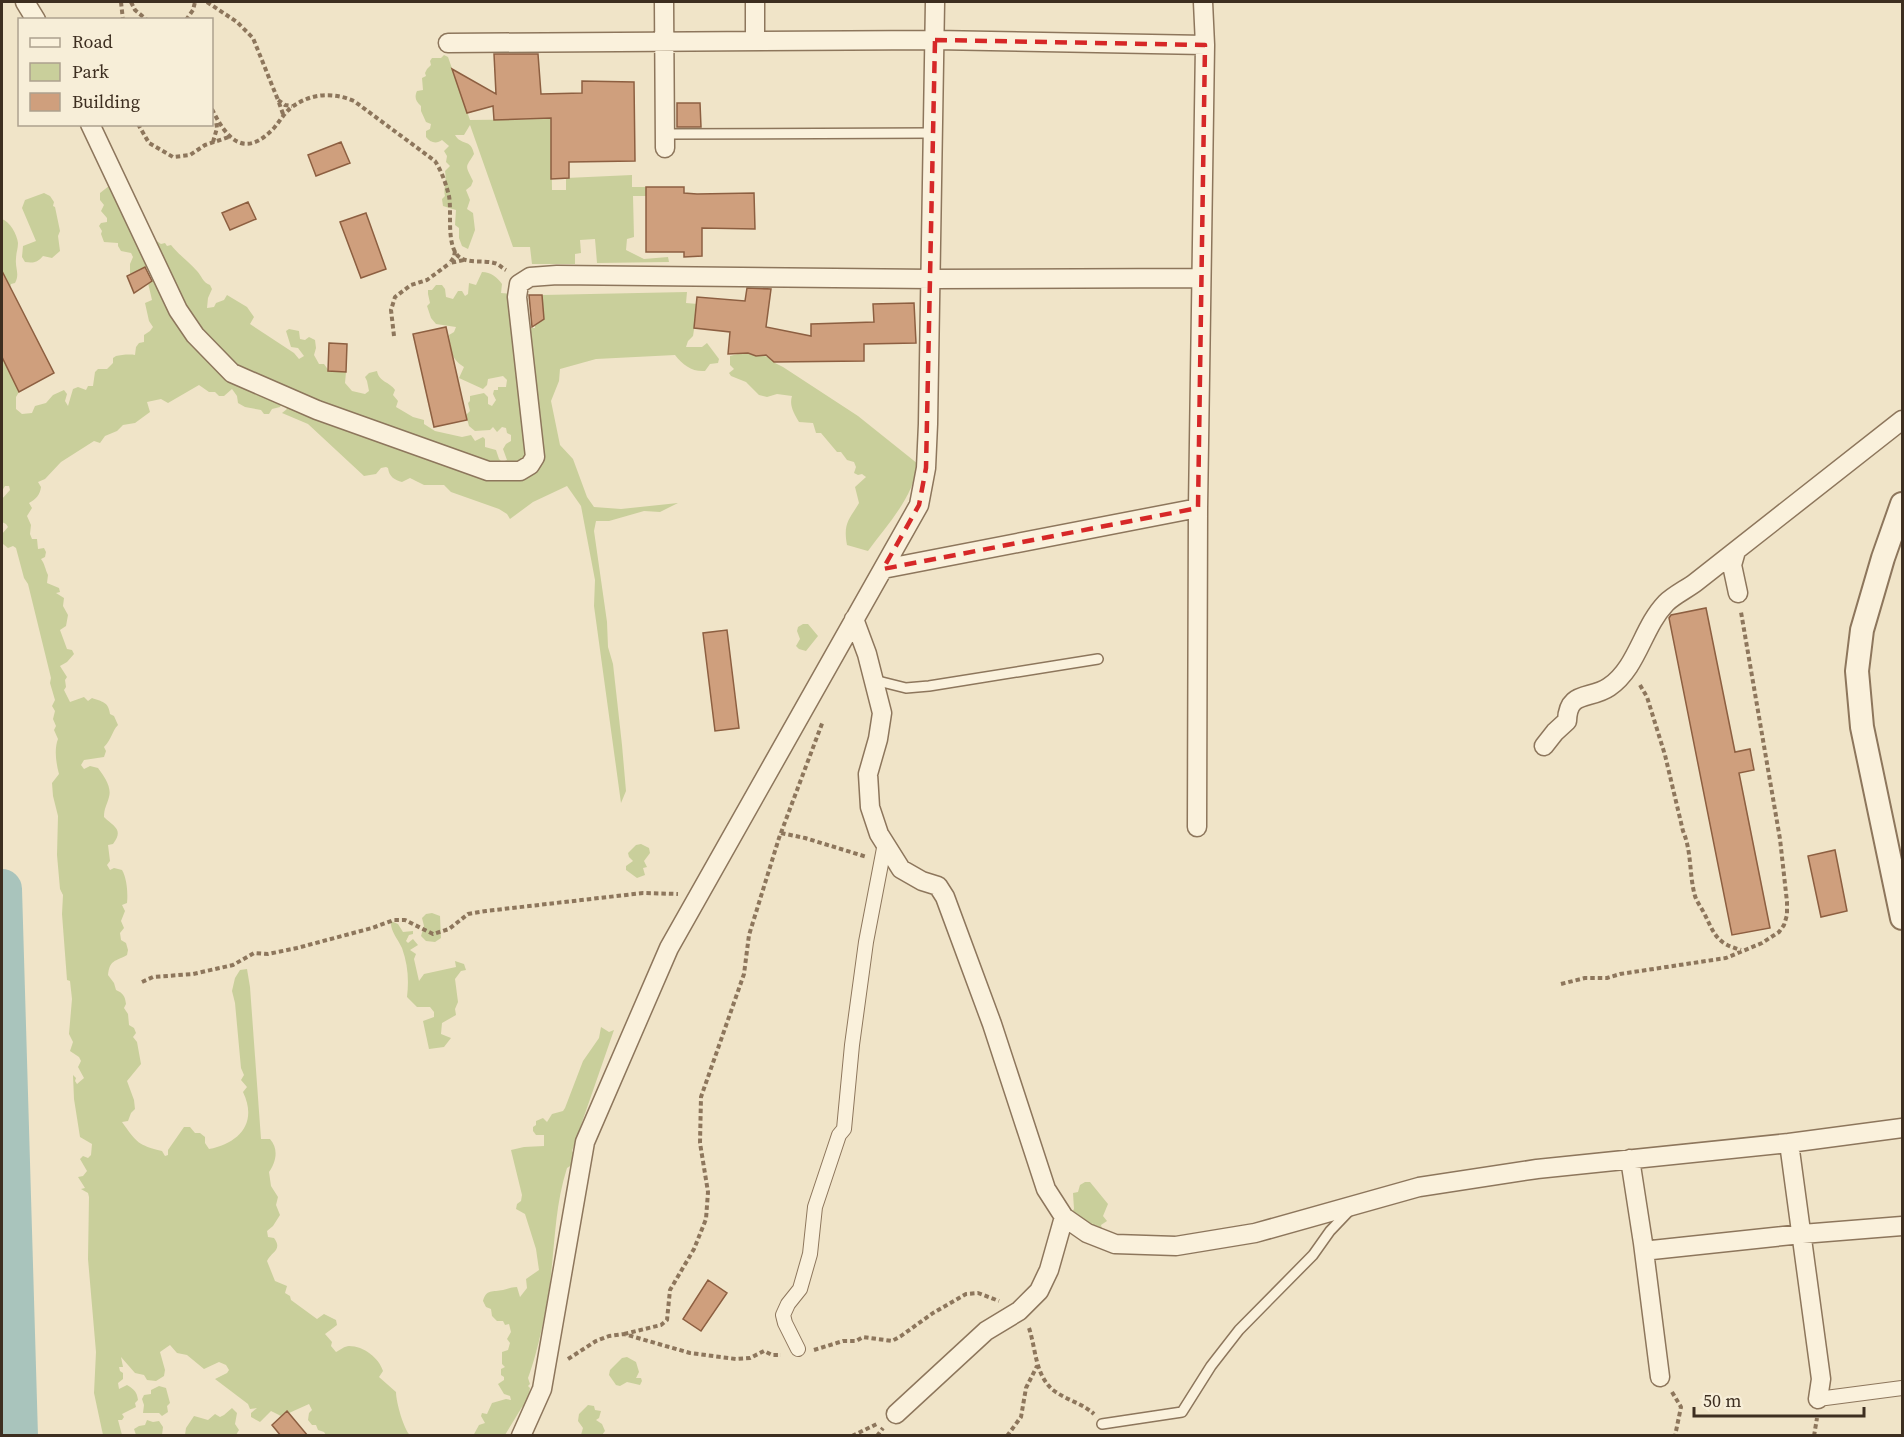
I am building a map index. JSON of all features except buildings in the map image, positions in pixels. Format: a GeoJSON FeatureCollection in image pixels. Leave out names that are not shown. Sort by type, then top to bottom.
{"type":"FeatureCollection","features":[{"type":"Feature","properties":{"kind":"street"},"geometry":{"type":"LineString","coordinates":[[25,2],[35,18]]}},
{"type":"Feature","properties":{"kind":"street"},"geometry":{"type":"LineString","coordinates":[[664,2],[665,141]]}},
{"type":"Feature","properties":{"kind":"street"},"geometry":{"type":"LineString","coordinates":[[755,2],[755,41]]}},
{"type":"Feature","properties":{"kind":"street"},"geometry":{"type":"LineString","coordinates":[[520,1436],[542,1389],[585,1142],[669,948],[919,505],[926,468],[935,2]]}},
{"type":"Feature","properties":{"kind":"street"},"geometry":{"type":"LineString","coordinates":[[1197,826],[1198,508],[1205,45],[1203,2]]}},
{"type":"Feature","properties":{"kind":"street"},"geometry":{"type":"LineString","coordinates":[[448,43],[935,40],[1205,45]]}},
{"type":"Feature","properties":{"kind":"street"},"geometry":{"type":"LineString","coordinates":[[91,126],[178,310],[195,335],[232,373],[317,410],[488,471],[520,471],[530,465],[536,457],[517,297],[519,284],[530,278],[557,274],[931,279],[1201,278]]}},
{"type":"Feature","properties":{"kind":"street"},"geometry":{"type":"LineString","coordinates":[[1545,746],[1567,721],[1567,710],[1573,701],[1608,688],[1627,670],[1666,603],[1736,551],[1902,420]]}},
{"type":"Feature","properties":{"kind":"street"},"geometry":{"type":"LineString","coordinates":[[1902,504],[1883,558],[1863,630],[1857,670],[1862,727],[1902,918]]}},
{"type":"Feature","properties":{"kind":"street"},"geometry":{"type":"LineString","coordinates":[[883,569],[1198,508]]}},
{"type":"Feature","properties":{"kind":"street"},"geometry":{"type":"LineString","coordinates":[[1736,551],[1732,565],[1738,594]]}},
{"type":"Feature","properties":{"kind":"street"},"geometry":{"type":"LineString","coordinates":[[854,619],[882,713],[878,740],[868,774],[870,807],[879,834],[901,869],[938,886],[945,897],[992,1024],[1046,1189],[1064,1217],[1087,1233],[1115,1244],[1176,1246],[1255,1233],[1419,1187],[1537,1169],[1789,1143],[1902,1128]]}},
{"type":"Feature","properties":{"kind":"street"},"geometry":{"type":"LineString","coordinates":[[798,1349],[783,1316],[800,1289],[810,1254],[815,1207],[839,1135],[844,1129],[852,1045],[872,903],[885,843]]}},
{"type":"Feature","properties":{"kind":"street"},"geometry":{"type":"LineString","coordinates":[[1789,1143],[1821,1378],[1818,1399],[1902,1388]]}},
{"type":"Feature","properties":{"kind":"street"},"geometry":{"type":"LineString","coordinates":[[1630,1159],[1647,1252],[1660,1377]]}},
{"type":"Feature","properties":{"kind":"street"},"geometry":{"type":"LineString","coordinates":[[896,1414],[986,1331],[1021,1308],[1039,1291],[1049,1270],[1064,1217]]}},
{"type":"Feature","properties":{"kind":"street"},"geometry":{"type":"LineString","coordinates":[[1647,1252],[1802,1234],[1902,1226]]}},
{"type":"Feature","properties":{"kind":"lane"},"geometry":{"type":"LineString","coordinates":[[665,141],[933,133]]}},
{"type":"Feature","properties":{"kind":"lane"},"geometry":{"type":"LineString","coordinates":[[874,680],[906,688],[929,686],[1098,659]]}},
{"type":"Feature","properties":{"kind":"lane"},"geometry":{"type":"LineString","coordinates":[[1102,1424],[1182,1412],[1211,1366],[1239,1330],[1312,1255],[1354,1205]]}},
{"type":"Feature","properties":{"kind":"path"},"geometry":{"type":"LineString","coordinates":[[121,2],[123,18]]}},
{"type":"Feature","properties":{"kind":"path"},"geometry":{"type":"LineString","coordinates":[[131,2],[135,10],[145,18]]}},
{"type":"Feature","properties":{"kind":"path"},"geometry":{"type":"LineString","coordinates":[[187,18],[195,2]]}},
{"type":"Feature","properties":{"kind":"path"},"geometry":{"type":"LineString","coordinates":[[207,2],[237,22],[254,38],[284,114]]}},
{"type":"Feature","properties":{"kind":"path"},"geometry":{"type":"LineString","coordinates":[[213,111],[220,127],[229,137],[249,144],[262,139],[293,106],[312,97],[330,94],[344,96],[435,161],[441,171],[449,198],[454,257],[450,263],[427,280],[411,285],[395,297],[391,310],[394,336]]}},
{"type":"Feature","properties":{"kind":"path"},"geometry":{"type":"LineString","coordinates":[[278,100],[285,105],[293,106]]}},
{"type":"Feature","properties":{"kind":"path"},"geometry":{"type":"LineString","coordinates":[[213,142],[217,128],[216,117]]}},
{"type":"Feature","properties":{"kind":"path"},"geometry":{"type":"LineString","coordinates":[[139,126],[149,143],[173,157],[190,154],[213,142],[229,137]]}},
{"type":"Feature","properties":{"kind":"path"},"geometry":{"type":"LineString","coordinates":[[455,251],[465,260]]}},
{"type":"Feature","properties":{"kind":"path"},"geometry":{"type":"LineString","coordinates":[[450,263],[465,260],[497,263],[517,276],[530,278]]}},
{"type":"Feature","properties":{"kind":"path"},"geometry":{"type":"LineString","coordinates":[[1561,984],[1585,978],[1607,978],[1726,958],[1762,943],[1779,932],[1787,915],[1780,839],[1738,594]]}},
{"type":"Feature","properties":{"kind":"path"},"geometry":{"type":"LineString","coordinates":[[1627,670],[1647,697],[1665,754],[1683,831],[1688,843],[1695,896],[1720,942],[1728,947],[1742,950]]}},
{"type":"Feature","properties":{"kind":"path"},"geometry":{"type":"LineString","coordinates":[[624,1334],[661,1325],[667,1320],[670,1290],[694,1249],[706,1219],[708,1192],[700,1143],[700,1105],[744,974],[750,935],[781,833],[825,714]]}},
{"type":"Feature","properties":{"kind":"path"},"geometry":{"type":"LineString","coordinates":[[781,833],[805,838],[882,862]]}},
{"type":"Feature","properties":{"kind":"path"},"geometry":{"type":"LineString","coordinates":[[142,982],[153,976],[193,974],[233,965],[254,953],[268,954],[297,948],[394,920],[405,920],[433,934],[449,929],[468,914],[486,911],[644,893],[699,894]]}},
{"type":"Feature","properties":{"kind":"path"},"geometry":{"type":"LineString","coordinates":[[1021,1308],[1043,1377],[1053,1390],[1086,1407],[1102,1424]]}},
{"type":"Feature","properties":{"kind":"path"},"geometry":{"type":"LineString","coordinates":[[1006,1436],[1021,1417],[1030,1376],[1038,1366]]}},
{"type":"Feature","properties":{"kind":"path"},"geometry":{"type":"LineString","coordinates":[[1660,1377],[1675,1394],[1680,1407],[1675,1436]]}},
{"type":"Feature","properties":{"kind":"path"},"geometry":{"type":"LineString","coordinates":[[852,1436],[896,1414]]}},
{"type":"Feature","properties":{"kind":"highlighted area"},"geometry":{"type":"Polygon","coordinates":[[[935,40],[1205,45],[1198,508],[883,569],[919,505],[926,468],[935,40]]]}},
{"type":"Feature","properties":{"kind":"green space"},"geometry":{"type":"Polygon","coordinates":[[[444,55],[448,57],[470,120],[551,119],[552,190],[566,190],[566,178],[632,175],[632,187],[647,187],[647,196],[633,196],[634,237],[627,239],[626,250],[644,259],[668,257],[669,262],[597,263],[595,239],[580,240],[581,253],[575,254],[575,264],[532,264],[530,247],[513,247],[470,125],[464,135],[455,135],[471,146],[474,154],[467,167],[473,181],[466,190],[470,200],[467,209],[473,213],[475,230],[468,249],[462,246],[459,228],[455,225],[456,210],[443,206],[442,199],[445,196],[445,171],[450,166],[446,162],[447,156],[444,151],[449,146],[442,140],[434,142],[429,141],[426,137],[426,131],[430,129],[431,124],[426,122],[416,98],[417,91],[423,90],[422,78],[426,76],[425,73],[431,65],[430,61],[432,58],[441,58],[444,55]]]}},
{"type":"Feature","properties":{"kind":"green space"},"geometry":{"type":"Polygon","coordinates":[[[115,185],[148,235],[161,244],[171,245],[210,285],[212,289],[207,308],[214,307],[227,295],[247,307],[254,317],[250,324],[294,353],[299,359],[304,356],[298,348],[291,347],[286,331],[289,329],[299,331],[300,339],[305,340],[309,337],[315,340],[314,355],[319,364],[324,364],[329,371],[346,372],[345,383],[352,391],[365,394],[369,391],[365,377],[377,371],[378,375],[395,390],[393,395],[398,401],[396,407],[413,417],[424,420],[424,424],[435,431],[462,437],[471,435],[475,441],[483,437],[485,447],[496,450],[502,462],[507,460],[503,449],[511,441],[511,435],[507,433],[506,428],[502,427],[497,432],[493,427],[490,430],[475,431],[469,426],[466,415],[470,411],[468,403],[470,396],[484,393],[488,397],[488,404],[492,406],[496,400],[494,390],[498,390],[498,387],[506,387],[507,380],[503,376],[488,379],[483,389],[459,378],[464,367],[454,357],[449,335],[456,327],[436,324],[427,306],[430,303],[428,290],[432,290],[436,285],[442,285],[446,297],[453,299],[458,291],[462,291],[465,296],[468,294],[469,283],[476,285],[482,272],[485,272],[493,275],[502,284],[501,293],[514,294],[529,469],[528,328],[535,328],[535,323],[542,320],[542,295],[687,292],[686,303],[698,304],[693,336],[686,347],[702,347],[707,343],[719,359],[718,363],[710,364],[705,371],[700,371],[688,367],[675,355],[596,359],[560,369],[559,381],[551,401],[560,445],[573,459],[587,497],[594,507],[621,509],[678,503],[660,512],[644,511],[609,521],[596,521],[594,531],[622,745],[626,791],[621,803],[594,606],[595,580],[581,506],[567,486],[533,502],[510,519],[499,509],[451,492],[444,485],[424,485],[410,478],[402,482],[397,480],[391,476],[386,467],[381,468],[376,474],[364,476],[308,424],[282,413],[287,409],[282,403],[280,407],[272,409],[269,414],[264,414],[261,410],[238,403],[237,396],[232,389],[224,396],[219,396],[199,385],[168,403],[161,399],[147,402],[150,412],[135,423],[123,425],[117,431],[105,436],[100,443],[94,441],[61,462],[45,479],[38,482],[41,487],[40,492],[29,503],[32,508],[27,516],[31,525],[30,534],[32,539],[37,539],[38,549],[44,548],[46,552],[45,557],[41,559],[48,575],[47,583],[59,588],[60,592],[56,593],[64,598],[63,606],[68,615],[66,626],[60,630],[67,649],[72,650],[74,654],[60,666],[67,677],[64,690],[70,702],[84,697],[88,701],[92,698],[104,703],[118,725],[104,747],[106,751],[104,757],[84,760],[81,765],[84,769],[90,766],[98,768],[105,778],[110,793],[104,817],[118,832],[113,844],[108,845],[110,861],[107,865],[110,870],[114,868],[122,870],[127,886],[127,903],[122,905],[125,911],[121,921],[124,928],[120,933],[121,940],[126,943],[127,955],[112,963],[108,975],[116,990],[125,999],[124,1008],[128,1014],[129,1025],[136,1033],[133,1037],[137,1042],[141,1064],[127,1081],[135,1109],[128,1121],[122,1122],[139,1142],[162,1151],[165,1156],[168,1155],[168,1150],[184,1127],[190,1127],[195,1133],[200,1133],[205,1137],[205,1143],[209,1149],[229,1142],[243,1130],[248,1113],[243,1092],[247,1087],[241,1080],[244,1075],[241,1068],[232,991],[235,978],[240,970],[247,969],[261,1139],[270,1139],[275,1147],[275,1160],[269,1172],[271,1186],[278,1197],[276,1205],[280,1215],[267,1231],[268,1237],[274,1238],[277,1248],[267,1261],[275,1281],[287,1286],[285,1293],[290,1296],[291,1300],[317,1319],[324,1314],[336,1320],[337,1325],[325,1334],[332,1342],[331,1346],[336,1352],[347,1346],[360,1348],[378,1362],[383,1371],[379,1377],[396,1392],[405,1428],[410,1435],[326,1435],[308,1420],[312,1410],[309,1404],[289,1413],[287,1411],[281,1416],[271,1411],[260,1422],[251,1417],[251,1413],[257,1408],[250,1409],[248,1404],[215,1379],[227,1373],[229,1370],[226,1365],[219,1362],[204,1369],[187,1355],[177,1353],[170,1345],[160,1352],[165,1370],[164,1376],[156,1381],[147,1380],[144,1375],[135,1373],[121,1357],[123,1367],[119,1367],[123,1373],[123,1379],[118,1383],[119,1389],[127,1385],[135,1391],[138,1400],[135,1403],[136,1407],[122,1414],[124,1417],[122,1420],[118,1420],[122,1435],[103,1435],[94,1393],[96,1352],[88,1259],[89,1197],[88,1193],[81,1189],[85,1188],[78,1177],[83,1176],[87,1171],[80,1159],[91,1155],[92,1144],[80,1137],[74,1099],[73,1075],[77,1084],[84,1078],[78,1067],[81,1061],[79,1057],[70,1051],[73,1042],[69,1034],[72,999],[70,981],[67,980],[62,914],[63,895],[60,889],[57,855],[58,816],[52,783],[59,774],[56,756],[58,739],[54,730],[55,711],[52,706],[55,700],[28,584],[24,578],[16,548],[13,546],[8,548],[3,544],[2,534],[8,527],[2,522],[2,499],[10,490],[9,486],[5,486],[2,491],[2,348],[12,355],[18,366],[11,376],[19,392],[16,397],[16,409],[22,414],[32,413],[35,406],[46,403],[53,395],[64,390],[67,394],[65,401],[68,406],[73,389],[78,387],[86,390],[88,386],[93,386],[95,372],[98,369],[107,369],[116,356],[135,355],[136,347],[139,343],[144,342],[144,335],[153,327],[149,321],[145,303],[152,300],[148,283],[154,279],[146,267],[130,274],[133,257],[131,253],[121,251],[118,243],[104,242],[99,226],[107,222],[107,218],[101,211],[104,205],[100,200],[100,193],[109,186],[115,185]]]}},
{"type":"Feature","properties":{"kind":"green space"},"geometry":{"type":"Polygon","coordinates":[[[44,193],[54,202],[60,231],[58,236],[60,251],[52,258],[43,256],[35,262],[25,262],[22,257],[23,246],[36,241],[22,208],[25,200],[44,193]]]}},
{"type":"Feature","properties":{"kind":"green space"},"geometry":{"type":"Polygon","coordinates":[[[2,219],[13,229],[18,243],[16,280],[10,288],[2,292],[2,219]]]}},
{"type":"Feature","properties":{"kind":"green space"},"geometry":{"type":"Polygon","coordinates":[[[740,349],[768,357],[858,416],[918,464],[905,500],[868,551],[847,545],[846,532],[848,522],[859,503],[855,487],[866,477],[854,473],[856,467],[854,462],[847,460],[841,452],[837,452],[821,433],[816,433],[813,423],[799,422],[792,406],[792,396],[759,395],[746,382],[731,376],[729,373],[734,369],[730,365],[730,356],[738,354],[740,349]]]}},
{"type":"Feature","properties":{"kind":"green space"},"geometry":{"type":"Polygon","coordinates":[[[808,624],[818,636],[806,651],[796,646],[800,639],[798,627],[808,624]]]}},
{"type":"Feature","properties":{"kind":"green space"},"geometry":{"type":"Polygon","coordinates":[[[641,844],[649,848],[650,853],[644,861],[647,867],[643,868],[645,875],[637,878],[626,870],[626,866],[633,861],[628,853],[636,845],[641,844]]]}},
{"type":"Feature","properties":{"kind":"green space"},"geometry":{"type":"Polygon","coordinates":[[[432,913],[440,916],[441,938],[435,942],[426,941],[421,936],[424,926],[422,918],[432,913]]]}},
{"type":"Feature","properties":{"kind":"green space"},"geometry":{"type":"Polygon","coordinates":[[[391,921],[398,924],[403,932],[413,931],[406,941],[408,943],[413,939],[418,945],[410,950],[416,954],[414,959],[419,981],[424,974],[456,967],[455,961],[464,964],[466,970],[461,971],[455,979],[458,1002],[455,1009],[456,1015],[442,1023],[441,1034],[451,1038],[444,1047],[429,1049],[423,1021],[434,1017],[434,1012],[430,1007],[417,1007],[407,997],[406,960],[393,932],[391,921]]]}},
{"type":"Feature","properties":{"kind":"green space"},"geometry":{"type":"Polygon","coordinates":[[[601,1027],[609,1032],[614,1030],[572,1151],[575,1155],[572,1165],[567,1168],[563,1182],[544,1319],[528,1378],[530,1388],[527,1404],[522,1407],[505,1435],[473,1436],[479,1425],[485,1423],[481,1416],[482,1413],[487,1414],[492,1403],[511,1400],[498,1384],[504,1380],[501,1375],[501,1369],[505,1367],[502,1364],[502,1352],[508,1350],[510,1343],[507,1339],[511,1332],[509,1324],[505,1325],[503,1321],[497,1321],[492,1316],[491,1309],[486,1307],[483,1301],[484,1297],[490,1292],[517,1287],[520,1297],[527,1288],[526,1279],[539,1270],[536,1249],[525,1214],[516,1209],[522,1195],[511,1150],[544,1146],[544,1135],[536,1135],[533,1127],[536,1121],[543,1118],[547,1122],[552,1114],[563,1111],[583,1061],[599,1038],[601,1027]]]}},
{"type":"Feature","properties":{"kind":"green space"},"geometry":{"type":"Polygon","coordinates":[[[1090,1182],[1108,1204],[1103,1216],[1107,1221],[1101,1225],[1102,1229],[1097,1231],[1071,1213],[1074,1209],[1073,1193],[1078,1192],[1080,1185],[1090,1182]]]}},
{"type":"Feature","properties":{"kind":"green space"},"geometry":{"type":"Polygon","coordinates":[[[627,1357],[636,1362],[639,1372],[636,1378],[641,1378],[640,1385],[627,1382],[620,1386],[616,1385],[609,1375],[610,1370],[622,1358],[627,1357]]]}},
{"type":"Feature","properties":{"kind":"green space"},"geometry":{"type":"Polygon","coordinates":[[[159,1386],[166,1388],[170,1403],[167,1406],[168,1412],[162,1416],[159,1413],[143,1413],[144,1395],[151,1394],[151,1390],[159,1386]]]}},
{"type":"Feature","properties":{"kind":"green space"},"geometry":{"type":"Polygon","coordinates":[[[588,1405],[601,1411],[596,1420],[602,1424],[605,1431],[602,1435],[581,1435],[583,1428],[578,1421],[579,1414],[588,1405]]]}},
{"type":"Feature","properties":{"kind":"green space"},"geometry":{"type":"Polygon","coordinates":[[[232,1408],[237,1413],[235,1424],[239,1430],[236,1435],[185,1435],[186,1428],[194,1416],[208,1420],[215,1414],[220,1417],[224,1415],[232,1408]]]}},
{"type":"Feature","properties":{"kind":"green space"},"geometry":{"type":"Polygon","coordinates":[[[147,1420],[159,1421],[163,1427],[162,1435],[136,1435],[134,1429],[145,1425],[147,1420]]]}},
{"type":"Feature","properties":{"kind":"waterway"},"geometry":{"type":"LineString","coordinates":[[2,889],[18,1436]]}}]}
